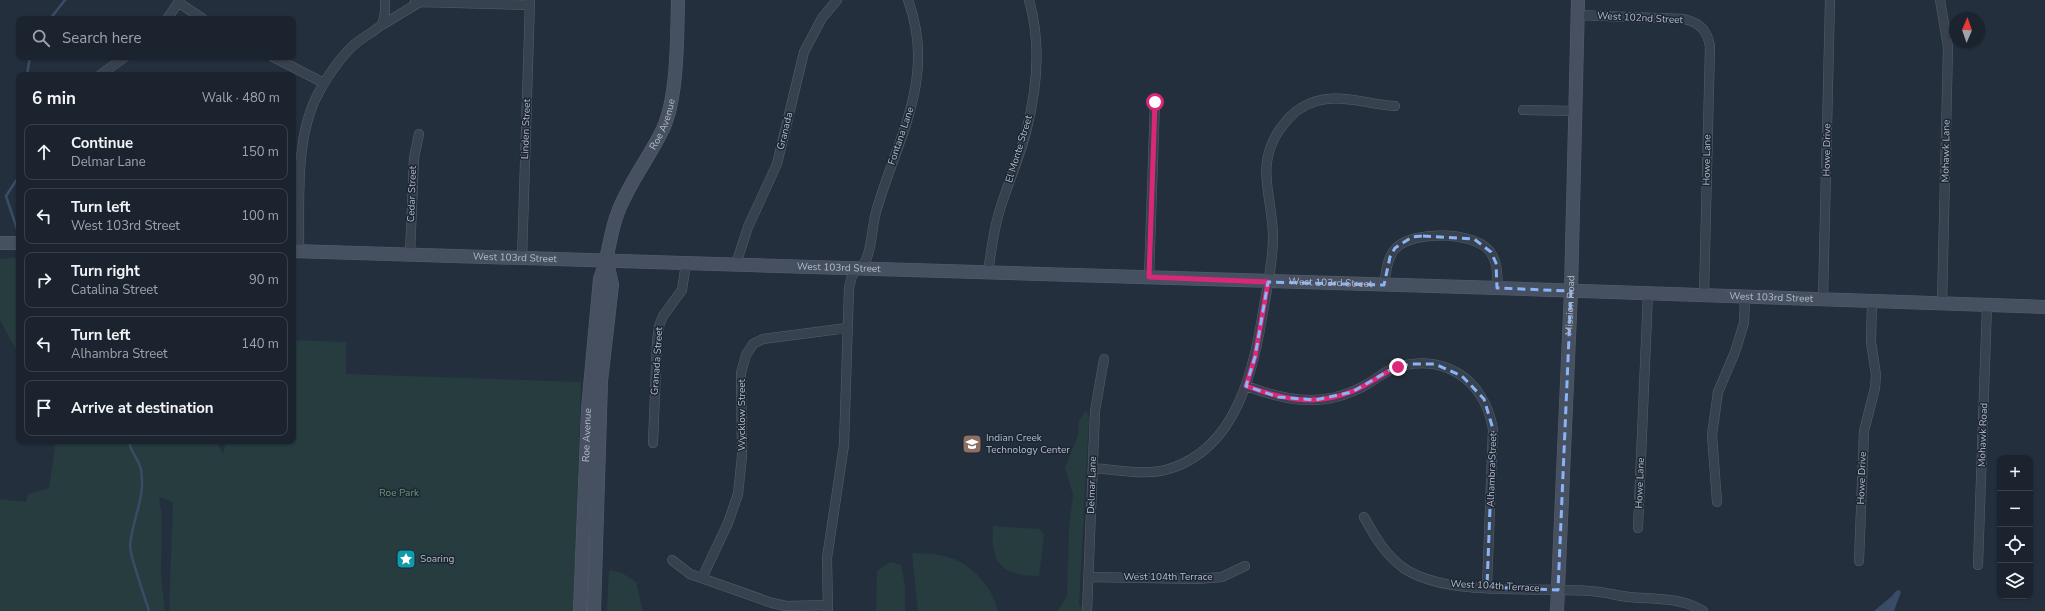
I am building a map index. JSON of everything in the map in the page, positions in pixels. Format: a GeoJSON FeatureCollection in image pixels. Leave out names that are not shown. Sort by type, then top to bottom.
{"type":"FeatureCollection","features":[{"type":"Feature","properties":{"kind":"main road","name":"Roe Avenue"},"geometry":{"type":"LineString","coordinates":[[580,611],[589,389],[600,279],[607,262],[610,238],[617,213],[625,195],[663,129],[668,113],[674,71],[678,0]]}},
{"type":"Feature","properties":{"kind":"main road","name":"Mission Road"},"geometry":{"type":"LineString","coordinates":[[1558,611],[1571,291],[1578,0]]}},
{"type":"Feature","properties":{"kind":"main road"},"geometry":{"type":"LineString","coordinates":[[0,243],[16,243]]}},
{"type":"Feature","properties":{"kind":"main road","name":"West 103rd Street"},"geometry":{"type":"LineString","coordinates":[[296,251],[607,262],[736,264],[988,272],[1051,276],[1149,277],[1268,282],[1498,288],[2045,307]]}},
{"type":"Feature","properties":{"kind":"main road","name":"Roe Avenue"},"geometry":{"type":"LineString","coordinates":[[594,611],[601,381],[612,285],[607,262]]}},
{"type":"Feature","properties":{"kind":"main road"},"geometry":{"type":"LineString","coordinates":[[582,572],[595,576]]}},
{"type":"Feature","properties":{"kind":"street"},"geometry":{"type":"LineString","coordinates":[[382,25],[386,14],[384,0]]}},
{"type":"Feature","properties":{"kind":"street","name":"Granada"},"geometry":{"type":"LineString","coordinates":[[736,264],[748,227],[777,164],[804,52],[822,18],[837,0]]}},
{"type":"Feature","properties":{"kind":"street","name":"Fontana Lane"},"geometry":{"type":"LineString","coordinates":[[859,268],[866,260],[876,212],[908,120],[918,77],[919,55],[917,34],[908,0]]}},
{"type":"Feature","properties":{"kind":"street","name":"El Monte Street"},"geometry":{"type":"LineString","coordinates":[[988,272],[998,217],[1026,133],[1032,106],[1036,53],[1035,31],[1029,0]]}},
{"type":"Feature","properties":{"kind":"street","name":"Howe Drive"},"geometry":{"type":"LineString","coordinates":[[1823,299],[1830,0]]}},
{"type":"Feature","properties":{"kind":"street","name":"Mohawk Lane"},"geometry":{"type":"LineString","coordinates":[[1940,0],[1948,48],[1942,304]]}},
{"type":"Feature","properties":{"kind":"street"},"geometry":{"type":"LineString","coordinates":[[169,16],[179,1],[199,16]]}},
{"type":"Feature","properties":{"kind":"street"},"geometry":{"type":"LineString","coordinates":[[296,251],[302,147],[306,124],[324,83],[344,55],[356,43],[418,1],[530,2]]}},
{"type":"Feature","properties":{"kind":"street","name":"Linden Street"},"geometry":{"type":"LineString","coordinates":[[522,259],[530,2]]}},
{"type":"Feature","properties":{"kind":"street","name":"West 102nd Street"},"geometry":{"type":"LineString","coordinates":[[1577,15],[1684,19],[1696,22],[1702,27]]}},
{"type":"Feature","properties":{"kind":"street","name":"Howe Lane"},"geometry":{"type":"LineString","coordinates":[[1702,27],[1708,35],[1710,46],[1704,295]]}},
{"type":"Feature","properties":{"kind":"street"},"geometry":{"type":"LineString","coordinates":[[104,72],[121,60]]}},
{"type":"Feature","properties":{"kind":"street"},"geometry":{"type":"LineString","coordinates":[[279,60],[324,83]]}},
{"type":"Feature","properties":{"kind":"street"},"geometry":{"type":"LineString","coordinates":[[1094,468],[1140,472],[1168,470],[1192,459],[1205,450],[1224,429],[1246,386],[1255,357],[1268,282],[1273,237],[1272,215],[1265,170],[1272,142],[1285,122],[1301,108],[1327,98],[1347,98],[1395,106]]}},
{"type":"Feature","properties":{"kind":"street"},"geometry":{"type":"LineString","coordinates":[[1149,277],[1155,102]]}},
{"type":"Feature","properties":{"kind":"street"},"geometry":{"type":"LineString","coordinates":[[1523,110],[1575,111]]}},
{"type":"Feature","properties":{"kind":"street","name":"Cedar Street"},"geometry":{"type":"LineString","coordinates":[[410,254],[414,158],[418,134]]}},
{"type":"Feature","properties":{"kind":"street","name":"West 103rd Street"},"geometry":{"type":"LineString","coordinates":[[1384,285],[1390,257],[1395,248],[1403,241],[1412,237],[1423,236],[1464,237],[1483,245],[1490,252],[1496,263],[1498,288]]}},
{"type":"Feature","properties":{"kind":"street","name":"Granada Street"},"geometry":{"type":"LineString","coordinates":[[653,443],[659,326],[663,316],[682,290],[686,263]]}},
{"type":"Feature","properties":{"kind":"street"},"geometry":{"type":"LineString","coordinates":[[672,560],[690,574],[772,603],[786,606],[828,608],[827,558],[844,446],[849,288],[852,275],[859,268]]}},
{"type":"Feature","properties":{"kind":"street","name":"Howe Lane"},"geometry":{"type":"LineString","coordinates":[[1638,528],[1648,293]]}},
{"type":"Feature","properties":{"kind":"street"},"geometry":{"type":"LineString","coordinates":[[1717,502],[1712,435],[1718,392],[1735,352],[1744,323],[1745,297]]}},
{"type":"Feature","properties":{"kind":"street","name":"Howe Drive"},"geometry":{"type":"LineString","coordinates":[[1859,561],[1864,431],[1875,388],[1876,375],[1871,342],[1872,301]]}},
{"type":"Feature","properties":{"kind":"street","name":"Mohawk Road"},"geometry":{"type":"LineString","coordinates":[[1978,565],[1987,305]]}},
{"type":"Feature","properties":{"kind":"street","name":"Wycklow Street"},"geometry":{"type":"LineString","coordinates":[[702,578],[728,523],[738,494],[742,456],[741,373],[746,355],[753,344],[763,338],[847,328]]}},
{"type":"Feature","properties":{"kind":"street","name":"Delmar Lane"},"geometry":{"type":"LineString","coordinates":[[1088,611],[1095,412],[1104,359]]}},
{"type":"Feature","properties":{"kind":"street","name":"Alhambra Street"},"geometry":{"type":"LineString","coordinates":[[1246,386],[1278,397],[1296,400],[1332,398],[1352,392],[1390,370],[1410,364],[1423,363],[1446,368],[1470,382],[1484,399],[1491,417],[1493,429],[1487,587]]}},
{"type":"Feature","properties":{"kind":"street","name":"West 104th Terrace"},"geometry":{"type":"LineString","coordinates":[[1364,517],[1387,554],[1410,571],[1440,582],[1487,587],[1558,590]]}},
{"type":"Feature","properties":{"kind":"street","name":"West 104th Terrace"},"geometry":{"type":"LineString","coordinates":[[1089,577],[1197,579],[1222,577],[1245,566]]}},
{"type":"Feature","properties":{"kind":"street"},"geometry":{"type":"LineString","coordinates":[[1558,590],[1598,592],[1675,600],[1689,604],[1703,611]]}},
{"type":"Feature","properties":{"kind":"highlighted area"},"geometry":{"type":"Polygon","coordinates":[[[1423,236],[1474,239],[1491,252],[1496,263],[1497,288],[1571,291],[1558,590],[1487,587],[1493,429],[1484,399],[1462,376],[1435,364],[1410,364],[1390,370],[1352,392],[1315,400],[1278,397],[1246,386],[1255,357],[1268,282],[1384,285],[1390,257],[1395,248],[1412,237],[1423,236]]]}},
{"type":"Feature","properties":{"kind":"green space"},"geometry":{"type":"Polygon","coordinates":[[[16,258],[16,350],[0,320],[0,259],[16,258]]]}},
{"type":"Feature","properties":{"kind":"green space","name":"Roe Park"},"geometry":{"type":"Polygon","coordinates":[[[296,340],[346,342],[346,374],[581,382],[574,611],[169,611],[173,502],[159,497],[162,516],[161,576],[165,611],[0,611],[0,499],[26,502],[28,494],[49,488],[56,444],[218,444],[223,454],[225,444],[296,444],[296,340]]]}},
{"type":"Feature","properties":{"kind":"green space"},"geometry":{"type":"Polygon","coordinates":[[[1086,410],[1089,418],[1079,605],[1088,611],[1058,611],[1067,595],[1069,527],[1073,495],[1065,467],[1078,436],[1079,421],[1086,410]]]}},
{"type":"Feature","properties":{"kind":"green space"},"geometry":{"type":"Polygon","coordinates":[[[993,526],[1039,529],[1044,535],[1039,576],[1015,573],[1007,570],[1001,565],[996,558],[994,549],[993,526]]]}},
{"type":"Feature","properties":{"kind":"green space"},"geometry":{"type":"Polygon","coordinates":[[[912,553],[940,555],[960,562],[969,568],[984,583],[995,601],[998,611],[918,611],[912,553]]]}},
{"type":"Feature","properties":{"kind":"green space"},"geometry":{"type":"Polygon","coordinates":[[[890,562],[901,565],[905,585],[905,611],[876,611],[877,571],[890,562]]]}},
{"type":"Feature","properties":{"kind":"green space"},"geometry":{"type":"Polygon","coordinates":[[[609,570],[622,573],[636,582],[643,611],[607,611],[609,570]]]}},
{"type":"Feature","properties":{"kind":"water"},"geometry":{"type":"Polygon","coordinates":[[[1899,590],[1901,592],[1894,611],[1874,611],[1896,591],[1899,590]]]}},
{"type":"Feature","properties":{"kind":"waterway"},"geometry":{"type":"LineString","coordinates":[[52,16],[65,0]]}},
{"type":"Feature","properties":{"kind":"waterway"},"geometry":{"type":"LineString","coordinates":[[28,72],[30,60]]}},
{"type":"Feature","properties":{"kind":"waterway"},"geometry":{"type":"LineString","coordinates":[[16,181],[6,196],[16,226]]}},
{"type":"Feature","properties":{"kind":"waterway"},"geometry":{"type":"LineString","coordinates":[[130,444],[140,466],[142,480],[142,490],[130,546],[135,568],[149,611]]}},
{"type":"Feature","properties":{"kind":"place","name":"Indian Creek Technology Center"},"geometry":{"type":"Point","coordinates":[972,444]}},
{"type":"Feature","properties":{"kind":"place","name":"Soaring"},"geometry":{"type":"Point","coordinates":[406,559]}},
{"type":"Feature","properties":{"kind":"route"},"geometry":{"type":"LineString","coordinates":[[1155,102],[1149,277],[1268,282],[1255,357],[1246,386],[1278,397],[1296,400],[1332,398],[1352,392],[1398,367]]}}]}
